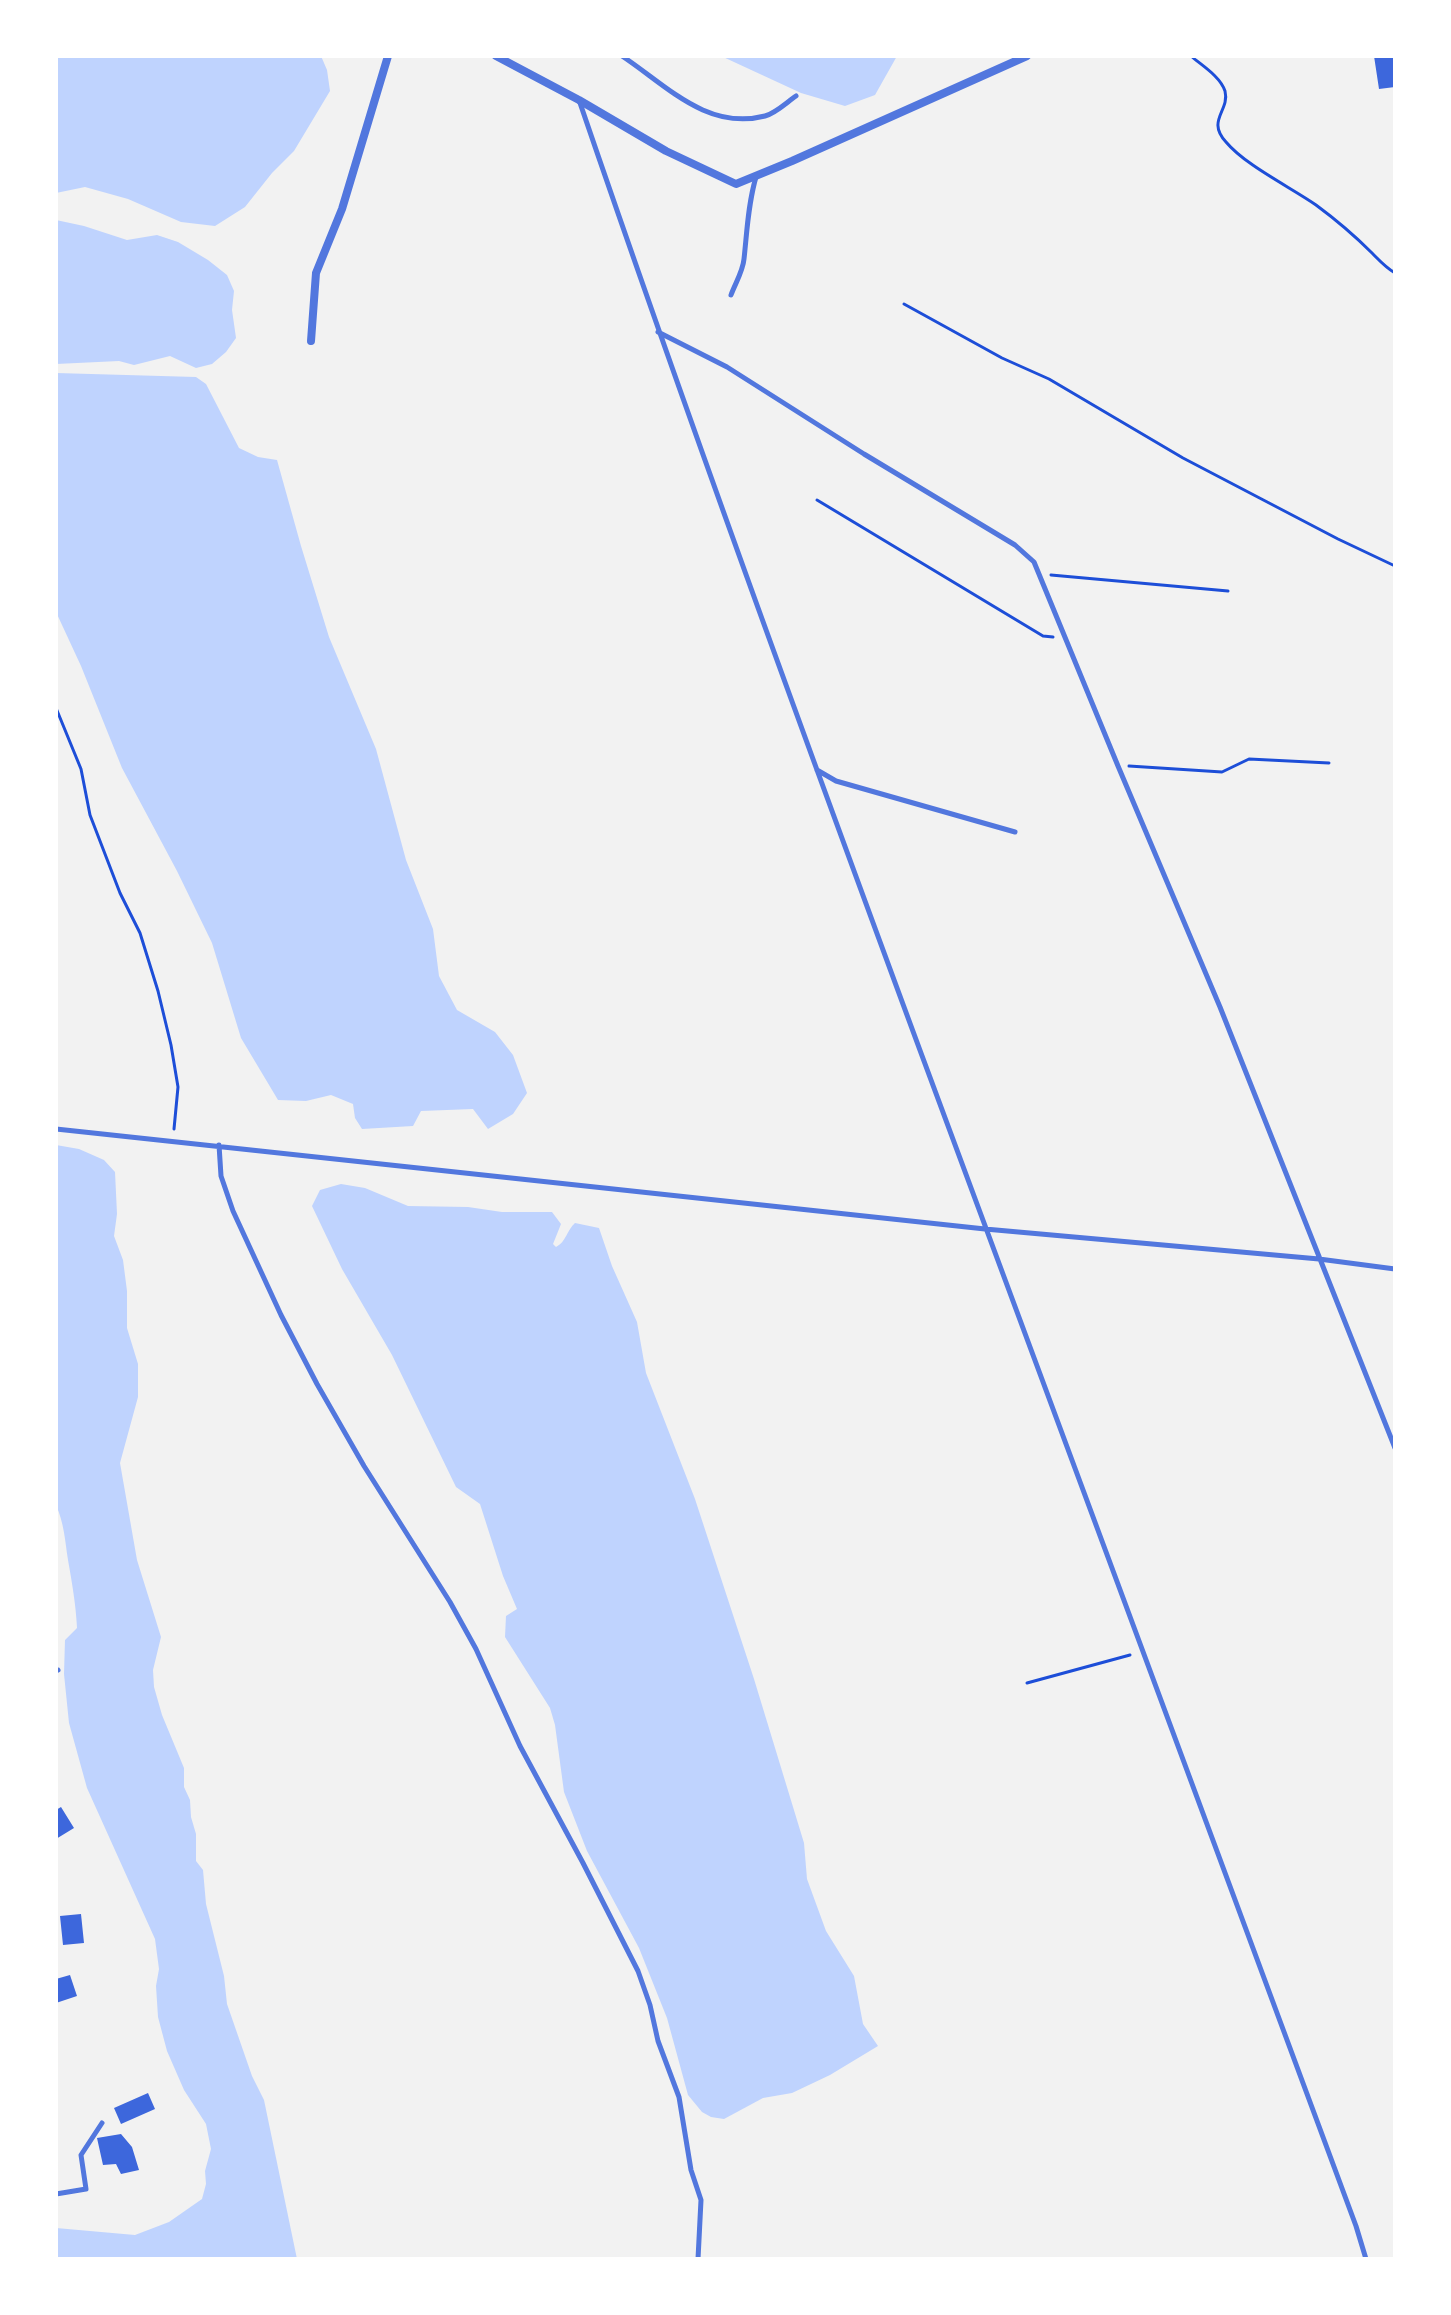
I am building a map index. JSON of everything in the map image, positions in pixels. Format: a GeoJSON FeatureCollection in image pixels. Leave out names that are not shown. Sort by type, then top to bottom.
{"type":"FeatureCollection","features":[{"type":"Feature","properties":{"kind":"street"},"geometry":{"type":"LineString","coordinates":[[311,341],[316,273],[342,209],[388,56]]}},
{"type":"Feature","properties":{"kind":"street"},"geometry":{"type":"LineString","coordinates":[[496,56],[666,151],[736,184],[1027,56]]}},
{"type":"Feature","properties":{"kind":"lane"},"geometry":{"type":"LineString","coordinates":[[622,56],[670,92],[701,111],[719,117],[767,115],[796,96]]}},
{"type":"Feature","properties":{"kind":"lane"},"geometry":{"type":"LineString","coordinates":[[579,100],[658,332],[816,770],[1366,2259]]}},
{"type":"Feature","properties":{"kind":"lane"},"geometry":{"type":"LineString","coordinates":[[731,295],[744,263],[751,194],[756,177]]}},
{"type":"Feature","properties":{"kind":"lane"},"geometry":{"type":"LineString","coordinates":[[658,332],[727,367],[1015,545],[1034,562],[1220,1007],[1395,1448]]}},
{"type":"Feature","properties":{"kind":"lane"},"geometry":{"type":"LineString","coordinates":[[816,770],[836,781],[1015,832]]}},
{"type":"Feature","properties":{"kind":"lane"},"geometry":{"type":"LineString","coordinates":[[56,1129],[985,1229],[1319,1259],[1395,1269]]}},
{"type":"Feature","properties":{"kind":"lane"},"geometry":{"type":"LineString","coordinates":[[219,1145],[221,1176],[233,1211],[281,1315],[364,1466],[470,1637],[520,1746],[638,1971],[658,2041],[679,2097],[691,2170],[701,2200],[698,2259]]}},
{"type":"Feature","properties":{"kind":"lane"},"geometry":{"type":"LineString","coordinates":[[56,2194],[86,2189],[81,2155],[102,2123]]}},
{"type":"Feature","properties":{"kind":"path"},"geometry":{"type":"LineString","coordinates":[[1191,56],[1223,87],[1225,97],[1218,130],[1225,142],[1316,205],[1395,273]]}},
{"type":"Feature","properties":{"kind":"path"},"geometry":{"type":"LineString","coordinates":[[904,304],[1002,358],[1049,379],[1183,458],[1395,566]]}},
{"type":"Feature","properties":{"kind":"path"},"geometry":{"type":"LineString","coordinates":[[817,500],[1043,636],[1064,638]]}},
{"type":"Feature","properties":{"kind":"path"},"geometry":{"type":"LineString","coordinates":[[1039,574],[1228,591]]}},
{"type":"Feature","properties":{"kind":"path"},"geometry":{"type":"LineString","coordinates":[[56,708],[81,769],[90,815],[120,893],[140,933],[158,991],[178,1087],[172,1141]]}},
{"type":"Feature","properties":{"kind":"path"},"geometry":{"type":"LineString","coordinates":[[1118,766],[1222,772],[1249,759],[1329,763]]}},
{"type":"Feature","properties":{"kind":"path"},"geometry":{"type":"LineString","coordinates":[[1027,1683],[1142,1652]]}},
{"type":"Feature","properties":{"kind":"water"},"geometry":{"type":"Polygon","coordinates":[[[56,56],[321,56],[330,91],[294,151],[245,207],[215,226],[181,222],[128,199],[85,187],[56,193],[56,56]]]}},
{"type":"Feature","properties":{"kind":"water"},"geometry":{"type":"Polygon","coordinates":[[[721,56],[897,56],[875,95],[845,106],[801,93],[721,56]]]}},
{"type":"Feature","properties":{"kind":"water"},"geometry":{"type":"Polygon","coordinates":[[[56,220],[127,240],[157,235],[178,242],[208,260],[227,275],[234,291],[232,310],[236,338],[226,352],[212,364],[196,368],[170,356],[134,365],[119,361],[56,364],[56,220]]]}},
{"type":"Feature","properties":{"kind":"water"},"geometry":{"type":"Polygon","coordinates":[[[56,373],[196,377],[206,384],[239,448],[258,457],[277,460],[329,637],[376,749],[406,860],[433,929],[439,976],[457,1010],[495,1032],[513,1055],[527,1093],[513,1114],[488,1129],[473,1109],[421,1111],[413,1126],[362,1129],[355,1118],[353,1104],[331,1095],[306,1101],[278,1100],[241,1038],[212,943],[122,768],[56,612],[56,373]]]}},
{"type":"Feature","properties":{"kind":"water"},"geometry":{"type":"Polygon","coordinates":[[[56,1145],[79,1149],[104,1160],[115,1172],[117,1214],[114,1236],[123,1260],[127,1328],[138,1364],[138,1397],[120,1463],[137,1560],[161,1637],[153,1670],[154,1687],[184,1768],[184,1787],[190,1800],[196,1834],[196,1861],[203,1870],[206,1904],[224,1976],[227,2004],[252,2076],[264,2100],[297,2259],[56,2259],[56,2228],[135,2235],[169,2222],[202,2199],[211,2149],[206,2124],[184,2090],[167,2051],[158,2017],[156,1986],[159,1969],[155,1939],[87,1788],[69,1723],[64,1674],[65,1640],[77,1628],[64,1532],[56,1505],[56,1145]]]}},
{"type":"Feature","properties":{"kind":"water"},"geometry":{"type":"Polygon","coordinates":[[[341,1184],[365,1188],[408,1206],[552,1212],[561,1224],[553,1244],[556,1247],[575,1223],[599,1228],[637,1322],[646,1373],[695,1499],[754,1679],[804,1843],[807,1879],[826,1931],[854,1976],[863,2024],[878,2046],[830,2075],[792,2093],[763,2098],[724,2119],[702,2112],[688,2095],[667,2018],[639,1948],[587,1851],[564,1792],[550,1708],[505,1637],[506,1616],[517,1609],[480,1504],[456,1487],[392,1355],[342,1269],[312,1206],[320,1190],[341,1184]]]}},
{"type":"Feature","properties":{"kind":"building"},"geometry":{"type":"Polygon","coordinates":[[[1374,56],[1395,56],[1395,87],[1379,89],[1374,56]]]}},
{"type":"Feature","properties":{"kind":"building"},"geometry":{"type":"Polygon","coordinates":[[[61,1807],[74,1828],[56,1839],[56,1810],[61,1807]]]}},
{"type":"Feature","properties":{"kind":"building"},"geometry":{"type":"Polygon","coordinates":[[[81,1914],[84,1943],[63,1945],[60,1916],[81,1914]]]}},
{"type":"Feature","properties":{"kind":"building"},"geometry":{"type":"Polygon","coordinates":[[[70,1975],[77,1996],[56,2003],[56,1979],[70,1975]]]}},
{"type":"Feature","properties":{"kind":"building"},"geometry":{"type":"Polygon","coordinates":[[[148,2093],[155,2109],[121,2124],[114,2108],[148,2093]]]}},
{"type":"Feature","properties":{"kind":"building"},"geometry":{"type":"Polygon","coordinates":[[[121,2134],[132,2147],[139,2170],[121,2174],[116,2164],[103,2165],[97,2138],[121,2134]]]}}]}
